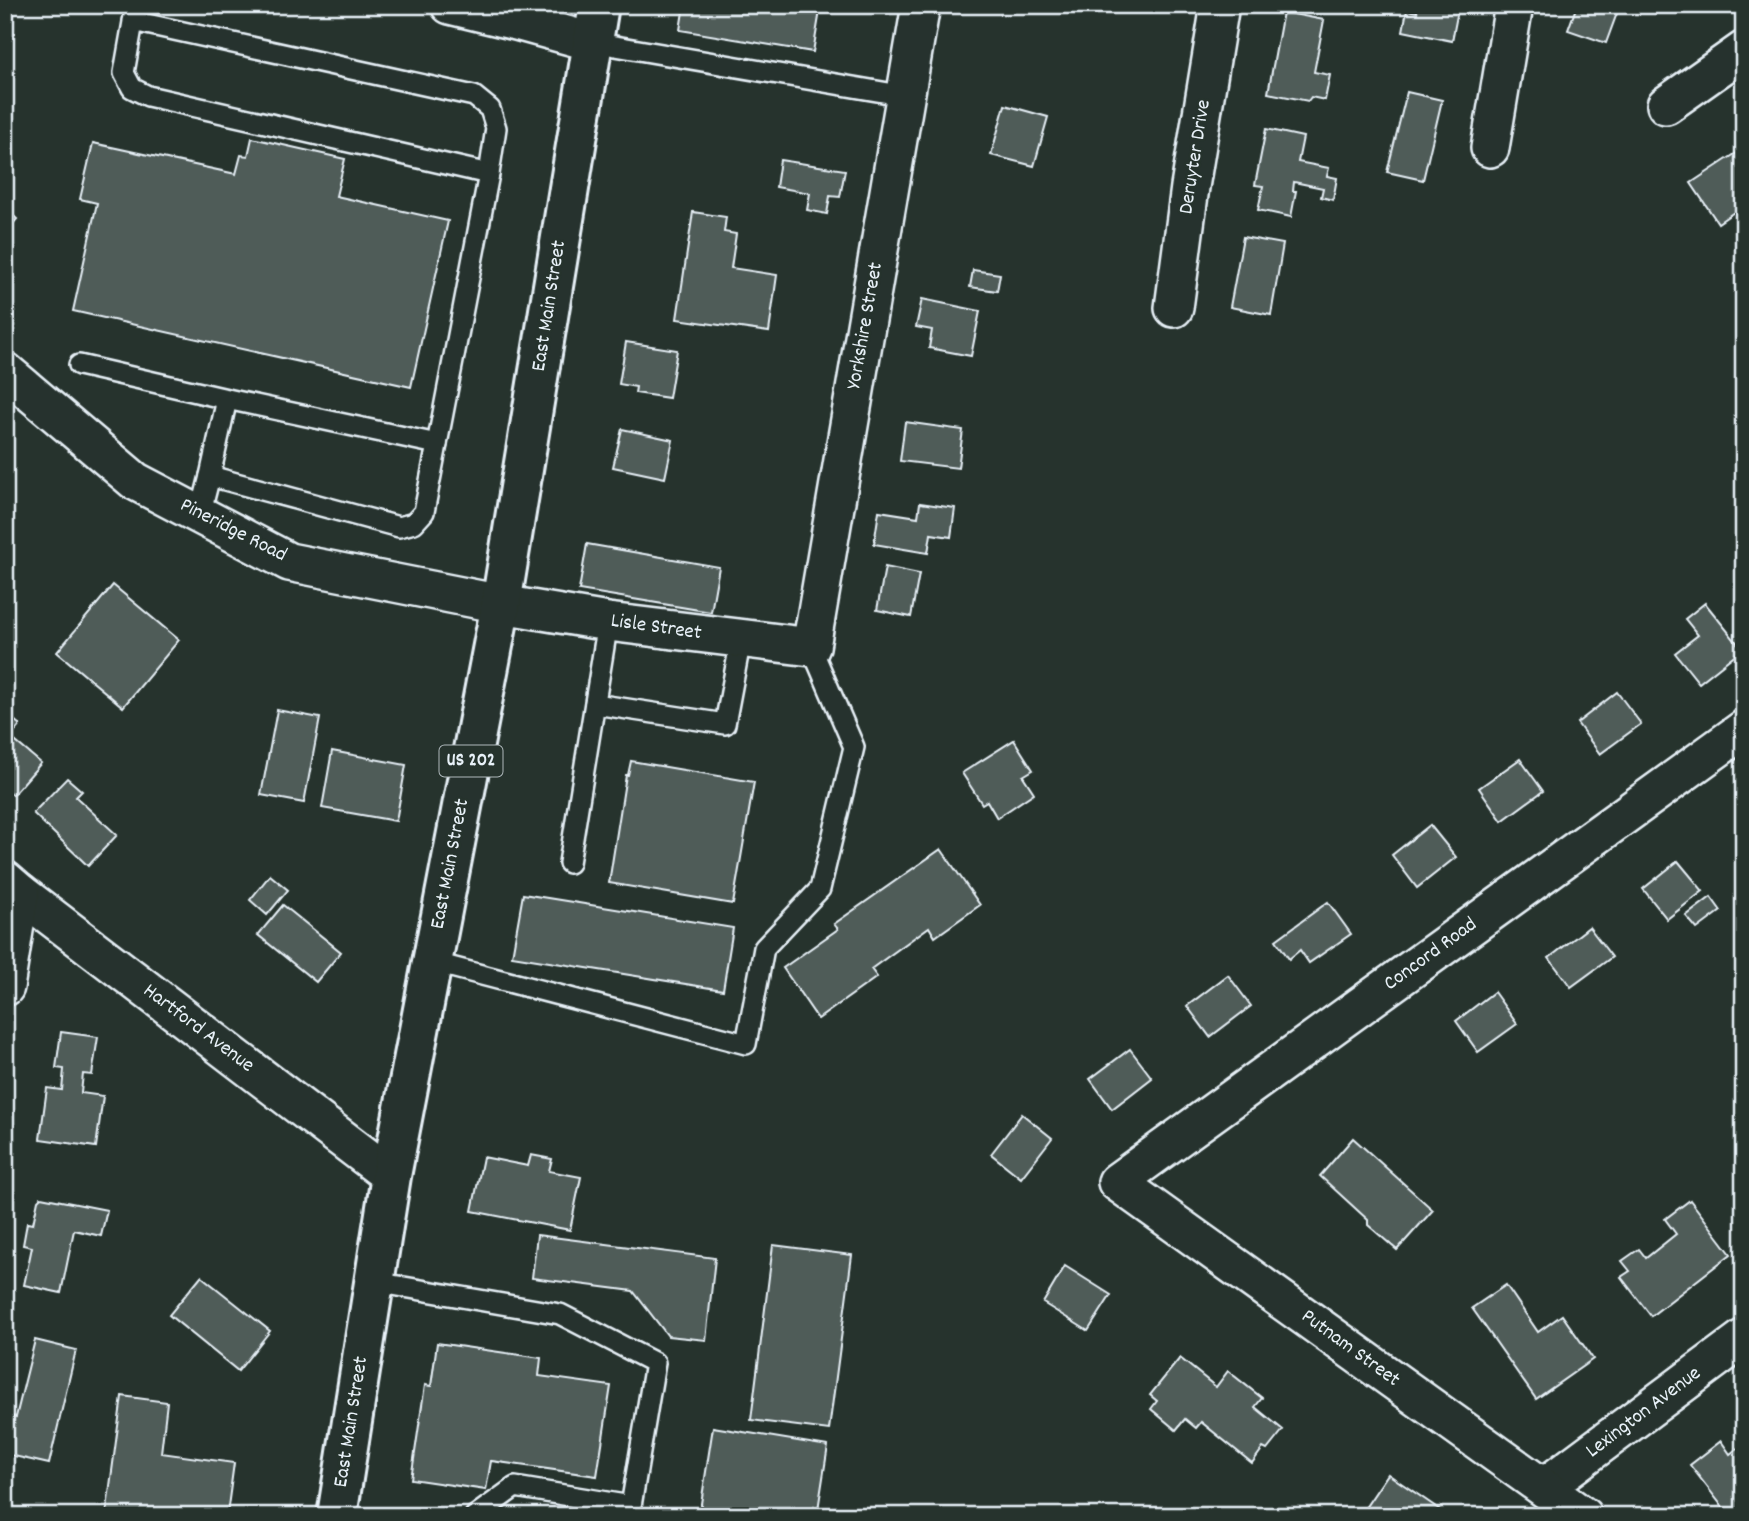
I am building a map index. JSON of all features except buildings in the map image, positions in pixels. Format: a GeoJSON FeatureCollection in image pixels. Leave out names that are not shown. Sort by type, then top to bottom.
{"type":"FeatureCollection","features":[{"type":"Feature","properties":{"kind":"highway","name":"East Main Street"},"geometry":{"type":"LineString","coordinates":[[337,1516],[391,1177],[501,604],[599,5]]}},
{"type":"Feature","properties":{"kind":"street"},"geometry":{"type":"LineString","coordinates":[[450,5],[592,42]]}},
{"type":"Feature","properties":{"kind":"street","name":"Yorkshire Street"},"geometry":{"type":"LineString","coordinates":[[811,648],[921,5]]}},
{"type":"Feature","properties":{"kind":"street","name":"Deruyter Drive"},"geometry":{"type":"LineString","coordinates":[[1174,308],[1190,187],[1220,5]]}},
{"type":"Feature","properties":{"kind":"street"},"geometry":{"type":"LineString","coordinates":[[1490,148],[1514,5]]}},
{"type":"Feature","properties":{"kind":"street"},"geometry":{"type":"LineString","coordinates":[[1666,105],[1744,50]]}},
{"type":"Feature","properties":{"kind":"street","name":"Pineridge Road"},"geometry":{"type":"LineString","coordinates":[[5,371],[135,481],[289,562],[501,604]]}},
{"type":"Feature","properties":{"kind":"street","name":"Lisle Street"},"geometry":{"type":"LineString","coordinates":[[501,604],[608,622],[811,648]]}},
{"type":"Feature","properties":{"kind":"street","name":"Concord Road"},"geometry":{"type":"LineString","coordinates":[[1117,1182],[1744,729]]}},
{"type":"Feature","properties":{"kind":"street"},"geometry":{"type":"LineString","coordinates":[[5,987],[13,887]]}},
{"type":"Feature","properties":{"kind":"street","name":"Hartford Avenue"},"geometry":{"type":"LineString","coordinates":[[13,887],[391,1177]]}},
{"type":"Feature","properties":{"kind":"street","name":"Putnam Street"},"geometry":{"type":"LineString","coordinates":[[1117,1182],[1583,1516]]}},
{"type":"Feature","properties":{"kind":"street","name":"Lexington Avenue"},"geometry":{"type":"LineString","coordinates":[[1544,1488],[1744,1338]]}},
{"type":"Feature","properties":{"kind":"lane"},"geometry":{"type":"LineString","coordinates":[[211,476],[399,527],[414,523],[424,512],[489,174],[496,128],[490,109],[474,96],[135,13],[124,73],[132,88],[148,96],[489,174]]}},
{"type":"Feature","properties":{"kind":"lane"},"geometry":{"type":"LineString","coordinates":[[592,42],[906,96]]}},
{"type":"Feature","properties":{"kind":"lane"},"geometry":{"type":"LineString","coordinates":[[79,365],[437,444]]}},
{"type":"Feature","properties":{"kind":"lane"},"geometry":{"type":"LineString","coordinates":[[200,515],[227,399]]}},
{"type":"Feature","properties":{"kind":"lane"},"geometry":{"type":"LineString","coordinates":[[569,863],[608,622]]}},
{"type":"Feature","properties":{"kind":"lane"},"geometry":{"type":"LineString","coordinates":[[594,704],[725,724],[740,639]]}},
{"type":"Feature","properties":{"kind":"lane"},"geometry":{"type":"LineString","coordinates":[[432,962],[746,1044],[764,947],[820,889],[854,747],[811,648]]}},
{"type":"Feature","properties":{"kind":"lane"},"geometry":{"type":"LineString","coordinates":[[374,1282],[560,1314],[655,1363],[631,1506],[515,1487],[475,1516]]}}]}
